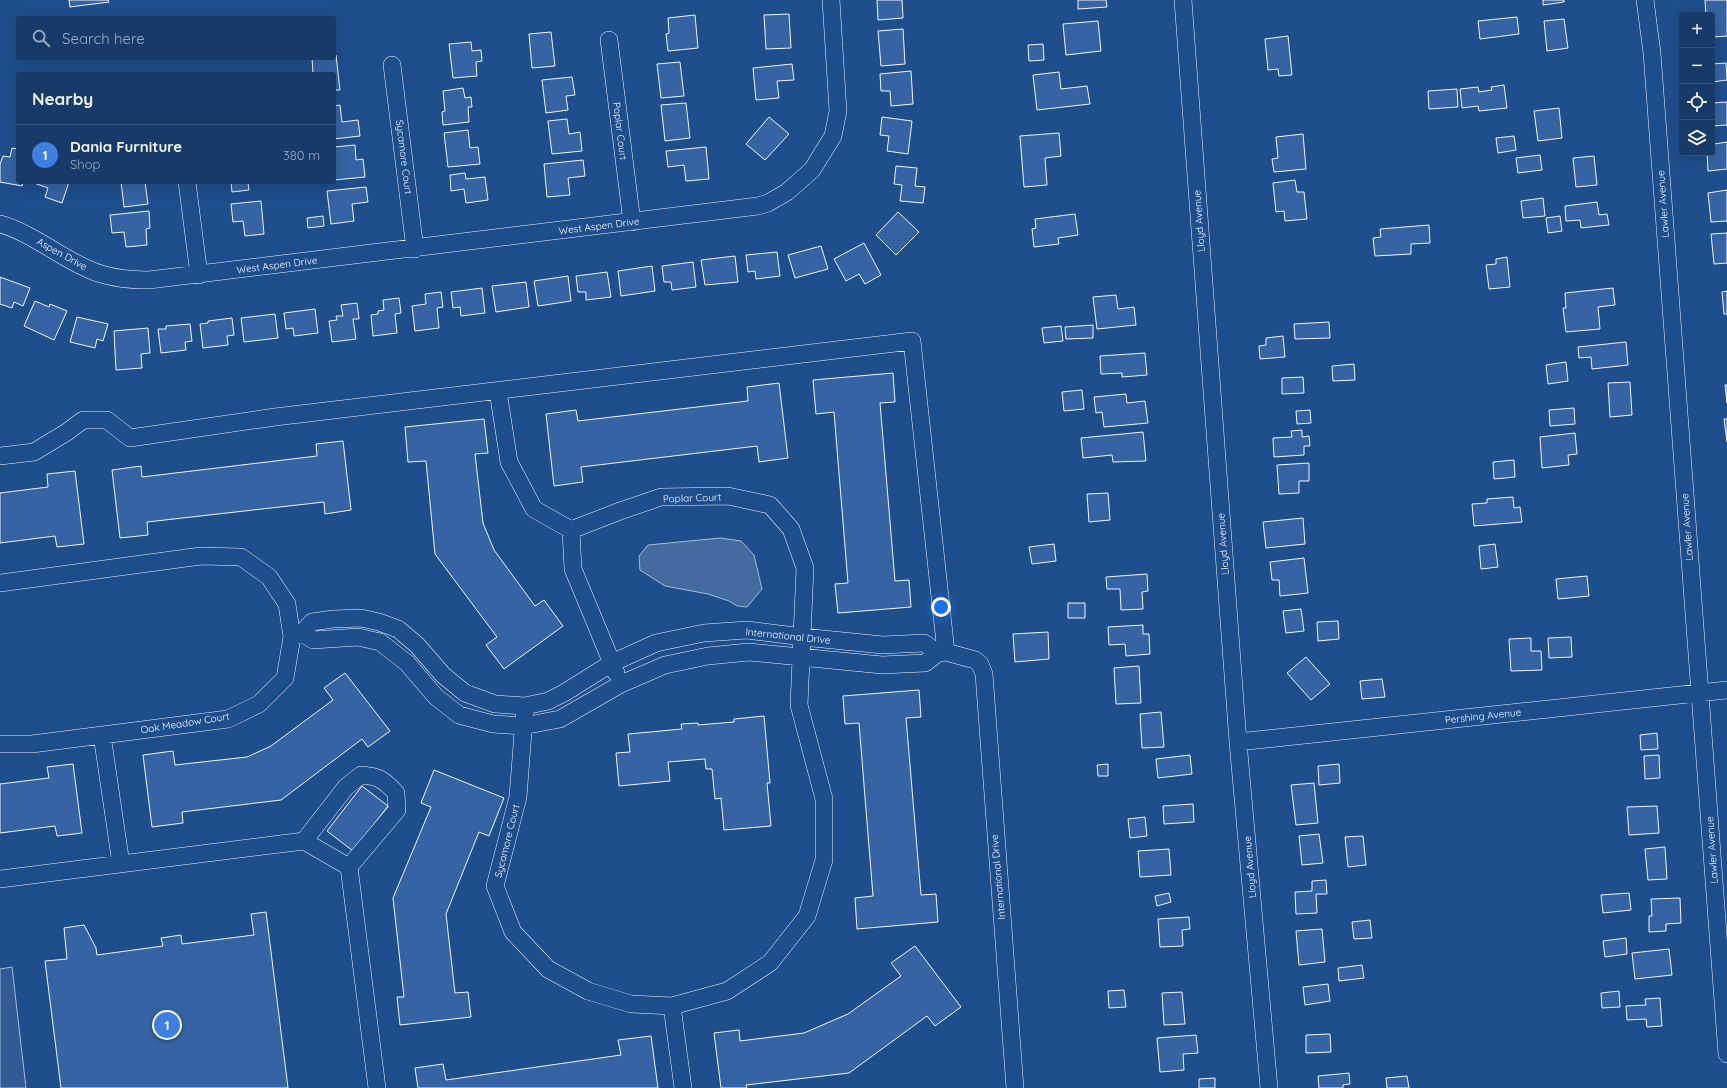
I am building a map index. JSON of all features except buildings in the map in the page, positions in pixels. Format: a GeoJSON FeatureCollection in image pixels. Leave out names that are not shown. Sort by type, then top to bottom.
{"type":"FeatureCollection","features":[{"type":"Feature","properties":{"kind":"street","name":"West Aspen Drive"},"geometry":{"type":"LineString","coordinates":[[199,275],[632,222],[758,206],[768,203],[787,192],[812,170],[832,136],[838,110],[831,0]]}},
{"type":"Feature","properties":{"kind":"street","name":"Lloyd Avenue"},"geometry":{"type":"LineString","coordinates":[[1182,0],[1238,742],[1270,1088]]}},
{"type":"Feature","properties":{"kind":"street","name":"Lawler Avenue"},"geometry":{"type":"LineString","coordinates":[[1645,0],[1652,54],[1727,1054]]}},
{"type":"Feature","properties":{"kind":"street","name":"Poplar Court"},"geometry":{"type":"LineString","coordinates":[[609,40],[632,222]]}},
{"type":"Feature","properties":{"kind":"street","name":"Sycamore Court"},"geometry":{"type":"LineString","coordinates":[[392,65],[415,249]]}},
{"type":"Feature","properties":{"kind":"street"},"geometry":{"type":"LineString","coordinates":[[187,184],[199,275]]}},
{"type":"Feature","properties":{"kind":"street","name":"Aspen Drive"},"geometry":{"type":"LineString","coordinates":[[0,224],[20,231],[90,270],[112,277],[132,280],[149,280],[199,275]]}},
{"type":"Feature","properties":{"kind":"street"},"geometry":{"type":"LineString","coordinates":[[0,456],[34,452],[67,432],[83,420],[107,420],[130,438],[275,417],[912,341],[942,652]]}},
{"type":"Feature","properties":{"kind":"street"},"geometry":{"type":"LineString","coordinates":[[498,391],[509,462],[534,509],[571,530],[573,569],[621,684]]}},
{"type":"Feature","properties":{"kind":"street","name":"Poplar Court"},"geometry":{"type":"LineString","coordinates":[[571,530],[620,511],[661,498],[728,496],[770,505],[792,529],[805,568],[802,657]]}},
{"type":"Feature","properties":{"kind":"street","name":"Oak Meadow Court"},"geometry":{"type":"LineString","coordinates":[[0,584],[202,556],[241,557],[269,577],[287,604],[297,635],[285,678],[259,704],[228,719],[32,744],[0,744]]}},
{"type":"Feature","properties":{"kind":"street","name":"International Drive"},"geometry":{"type":"LineString","coordinates":[[297,635],[312,622],[333,619],[361,618],[379,622],[398,629],[417,645],[442,675],[465,693],[495,704],[525,706],[548,701],[567,692],[612,663],[656,643],[704,633],[747,630],[883,645],[924,642],[942,652],[975,660],[980,664],[984,674],[1015,1088]]}},
{"type":"Feature","properties":{"kind":"street","name":"International Drive"},"geometry":{"type":"LineString","coordinates":[[297,635],[312,640],[358,637],[380,642],[407,663],[436,697],[459,715],[494,724],[523,726],[560,719],[621,684],[665,665],[708,656],[749,652],[882,665],[925,663],[942,652]]}},
{"type":"Feature","properties":{"kind":"street","name":"Sycamore Court"},"geometry":{"type":"LineString","coordinates":[[525,706],[518,797],[495,886],[513,932],[548,970],[588,991],[631,1004],[672,1006],[727,991],[764,967],[770,963],[807,916],[824,860],[824,799],[799,705],[802,657]]}},
{"type":"Feature","properties":{"kind":"street","name":"Pershing Avenue"},"geometry":{"type":"LineString","coordinates":[[1238,742],[1727,690]]}},
{"type":"Feature","properties":{"kind":"street"},"geometry":{"type":"LineString","coordinates":[[102,735],[120,864]]}},
{"type":"Feature","properties":{"kind":"street"},"geometry":{"type":"LineString","coordinates":[[304,841],[346,787],[361,775],[375,776],[387,783],[396,793],[397,810],[349,868],[377,1088]]}},
{"type":"Feature","properties":{"kind":"street"},"geometry":{"type":"LineString","coordinates":[[0,879],[304,841],[349,868]]}},
{"type":"Feature","properties":{"kind":"street"},"geometry":{"type":"LineString","coordinates":[[672,1006],[683,1088]]}},
{"type":"Feature","properties":{"kind":"shaded area"},"geometry":{"type":"Polygon","coordinates":[[[720,538],[741,541],[754,555],[762,589],[747,607],[737,606],[729,601],[708,594],[665,586],[640,570],[639,556],[648,545],[720,538]]]}},
{"type":"Feature","properties":{"kind":"shaded area"},"geometry":{"type":"Polygon","coordinates":[[[12,967],[26,1088],[0,1088],[0,969],[12,967]]]}},
{"type":"Feature","properties":{"kind":"place","name":"Dania Furniture"},"geometry":{"type":"Point","coordinates":[167,1025]}}]}
